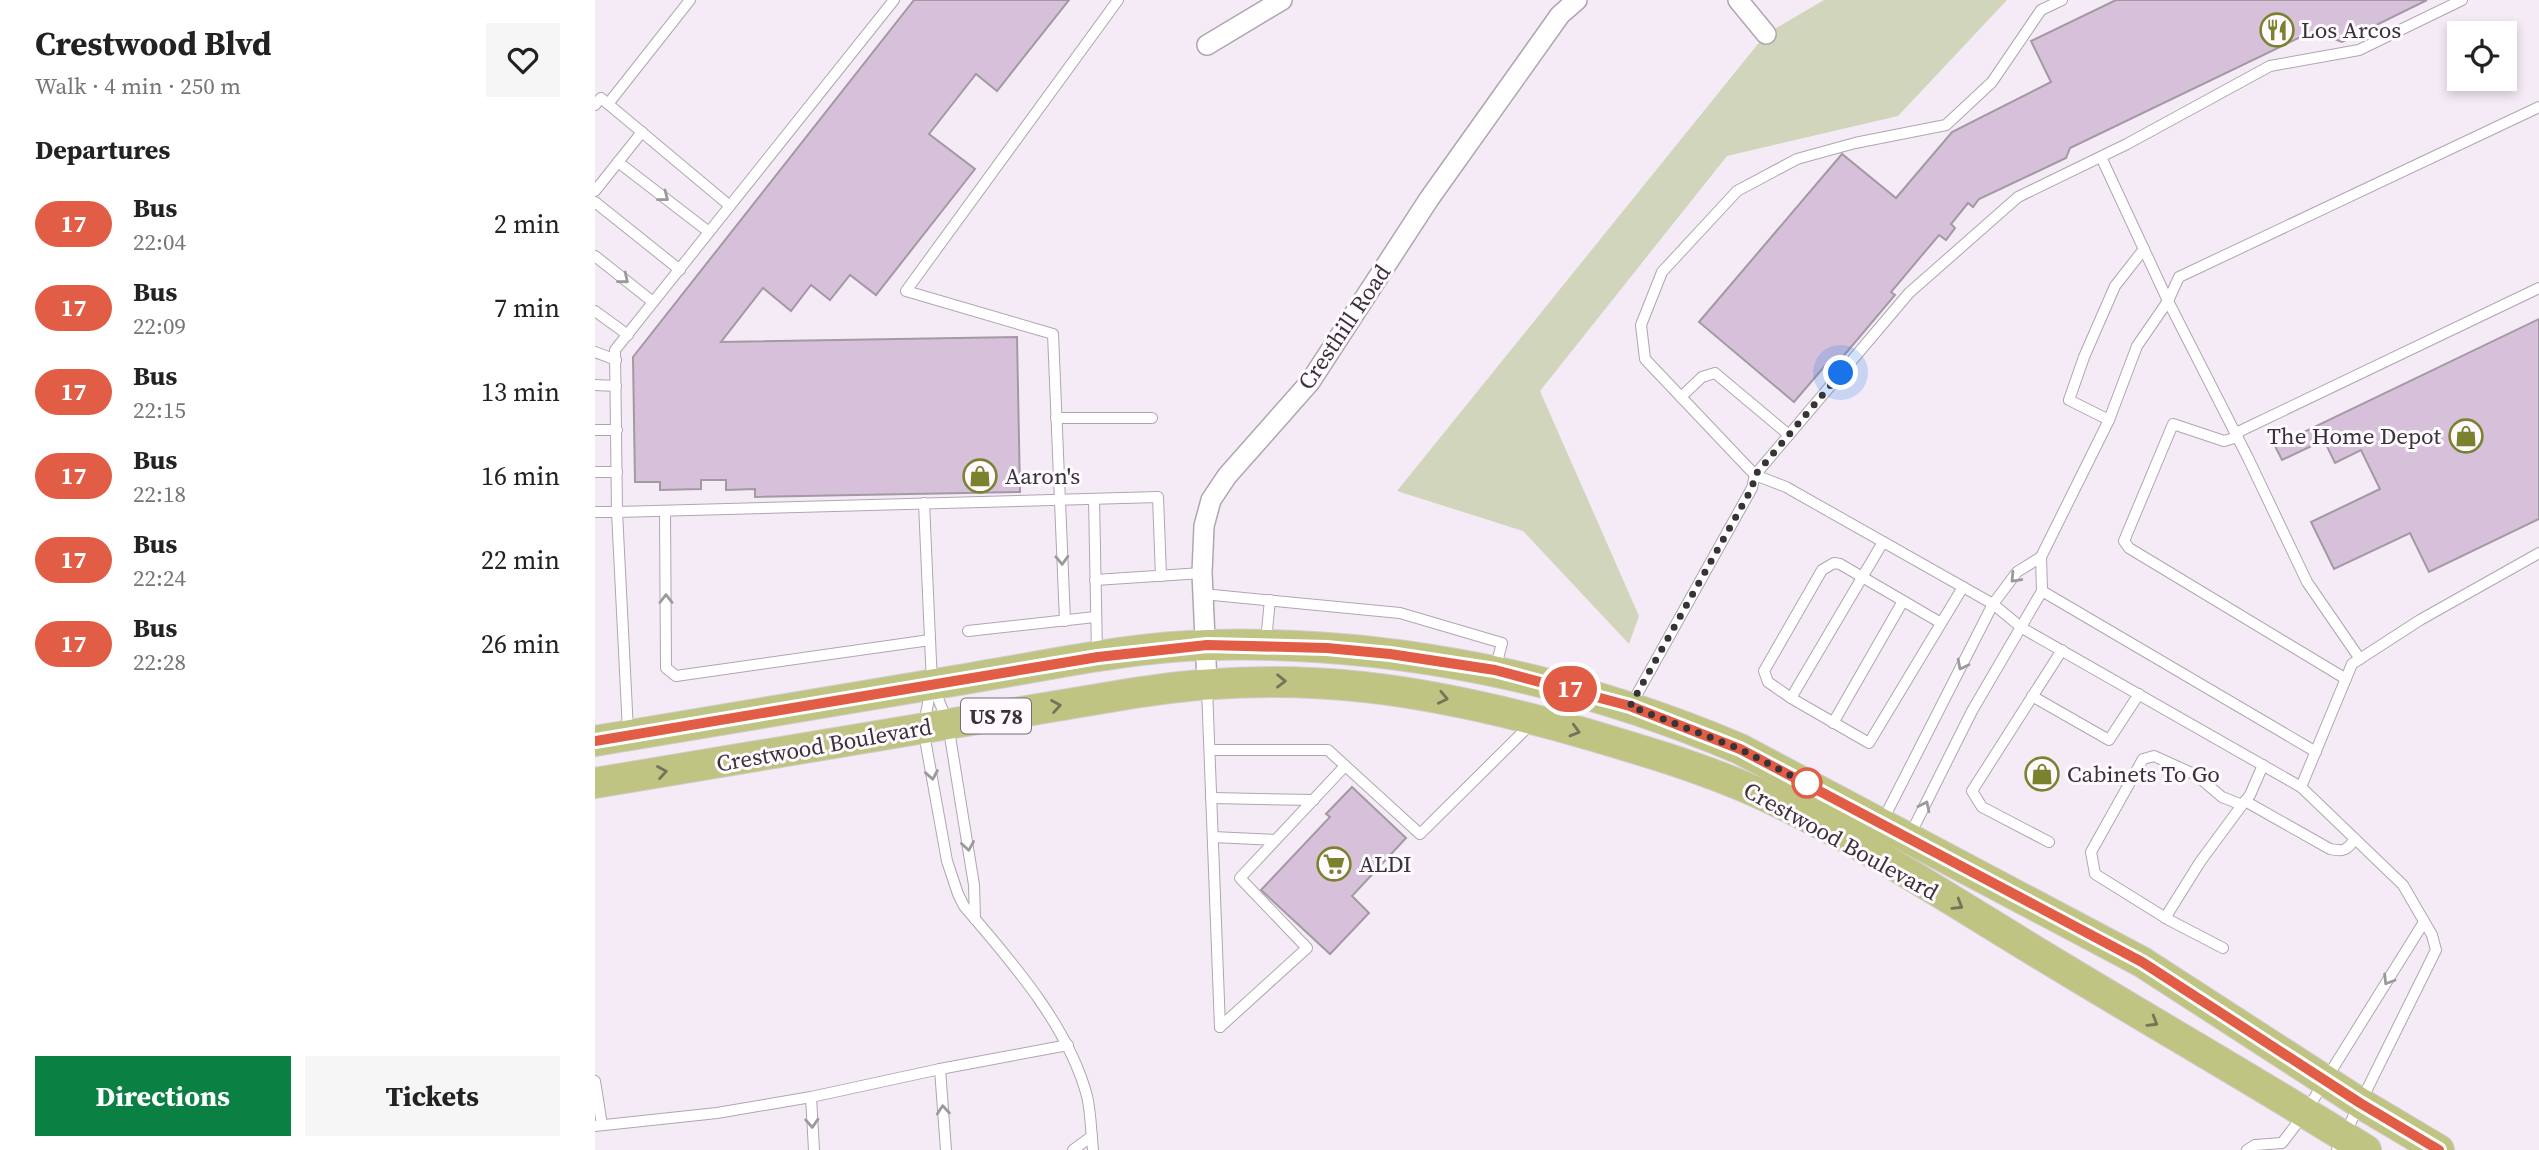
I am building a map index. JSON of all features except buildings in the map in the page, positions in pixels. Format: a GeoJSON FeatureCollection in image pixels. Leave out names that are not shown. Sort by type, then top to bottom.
{"type":"FeatureCollection","features":[{"type":"Feature","properties":{"kind":"main road","name":"Crestwood Boulevard"},"geometry":{"type":"LineString","coordinates":[[595,741],[1098,657],[1207,645],[1390,654],[1495,670],[1630,706],[1740,749],[2349,1145]]}},
{"type":"Feature","properties":{"kind":"main road"},"geometry":{"type":"LineString","coordinates":[[1485,706],[1495,670]]}},
{"type":"Feature","properties":{"kind":"main road","name":"Crestwood Boulevard"},"geometry":{"type":"LineString","coordinates":[[595,783],[1207,683],[1259,681],[1360,685],[1429,695],[1535,719],[1705,771],[1784,805],[1873,836]]}},
{"type":"Feature","properties":{"kind":"main road"},"geometry":{"type":"LineString","coordinates":[[595,764],[810,718],[895,690]]}},
{"type":"Feature","properties":{"kind":"main road","name":"Crestwood Boulevard"},"geometry":{"type":"LineString","coordinates":[[1902,853],[2142,962],[2360,1103],[2439,1150]]}},
{"type":"Feature","properties":{"kind":"street"},"geometry":{"type":"LineString","coordinates":[[1207,45],[1282,0]]}},
{"type":"Feature","properties":{"kind":"street","name":"Cresthill Road"},"geometry":{"type":"LineString","coordinates":[[1207,683],[1202,573],[1204,526],[1211,500],[1227,476],[1310,382],[1429,200],[1560,15],[1577,0]]}},
{"type":"Feature","properties":{"kind":"street"},"geometry":{"type":"LineString","coordinates":[[1738,0],[1766,34]]}},
{"type":"Feature","properties":{"kind":"lane"},"geometry":{"type":"LineString","coordinates":[[608,104],[690,0]]}},
{"type":"Feature","properties":{"kind":"lane"},"geometry":{"type":"LineString","coordinates":[[628,735],[618,512],[615,350],[894,0]]}},
{"type":"Feature","properties":{"kind":"lane"},"geometry":{"type":"LineString","coordinates":[[1065,621],[1053,334],[906,291],[1118,0]]}},
{"type":"Feature","properties":{"kind":"lane"},"geometry":{"type":"LineString","coordinates":[[2062,0],[2041,10],[1992,82],[1945,125],[1797,159],[1737,191],[1662,272],[1640,325],[1645,359],[1755,475],[1786,487],[1993,604],[2022,628],[2301,787],[2403,885],[2432,935],[2435,950],[2360,1103],[2349,1145]]}},
{"type":"Feature","properties":{"kind":"lane"},"geometry":{"type":"LineString","coordinates":[[1630,706],[1752,488],[1755,475],[1909,293],[2018,197],[2101,157],[2270,66],[2359,50],[2462,0]]}},
{"type":"Feature","properties":{"kind":"lane"},"geometry":{"type":"LineString","coordinates":[[595,105],[601,98],[730,206]]}},
{"type":"Feature","properties":{"kind":"lane"},"geometry":{"type":"LineString","coordinates":[[1902,853],[1972,711],[2042,591],[2041,557],[2109,420],[2137,346],[2168,300],[2179,277],[2539,107]]}},
{"type":"Feature","properties":{"kind":"lane"},"geometry":{"type":"LineString","coordinates":[[595,191],[642,132]]}},
{"type":"Feature","properties":{"kind":"lane"},"geometry":{"type":"LineString","coordinates":[[2101,157],[2307,582],[2360,659]]}},
{"type":"Feature","properties":{"kind":"lane"},"geometry":{"type":"LineString","coordinates":[[618,162],[709,232]]}},
{"type":"Feature","properties":{"kind":"lane"},"geometry":{"type":"LineString","coordinates":[[595,202],[680,270]]}},
{"type":"Feature","properties":{"kind":"lane"},"geometry":{"type":"LineString","coordinates":[[2109,420],[2069,401],[2084,357],[2115,286],[2144,249]]}},
{"type":"Feature","properties":{"kind":"lane"},"geometry":{"type":"LineString","coordinates":[[595,256],[653,303]]}},
{"type":"Feature","properties":{"kind":"lane"},"geometry":{"type":"LineString","coordinates":[[2346,679],[2129,548],[2124,541],[2173,424],[2224,441],[2539,288]]}},
{"type":"Feature","properties":{"kind":"lane"},"geometry":{"type":"LineString","coordinates":[[595,311],[628,335]]}},
{"type":"Feature","properties":{"kind":"lane"},"geometry":{"type":"LineString","coordinates":[[595,352],[615,360]]}},
{"type":"Feature","properties":{"kind":"lane"},"geometry":{"type":"LineString","coordinates":[[1681,397],[1702,377],[1714,373],[1789,435]]}},
{"type":"Feature","properties":{"kind":"lane"},"geometry":{"type":"LineString","coordinates":[[595,385],[616,386]]}},
{"type":"Feature","properties":{"kind":"lane"},"geometry":{"type":"LineString","coordinates":[[1056,418],[1152,418]]}},
{"type":"Feature","properties":{"kind":"lane"},"geometry":{"type":"LineString","coordinates":[[595,430],[617,430]]}},
{"type":"Feature","properties":{"kind":"lane"},"geometry":{"type":"LineString","coordinates":[[595,472],[617,472]]}},
{"type":"Feature","properties":{"kind":"lane"},"geometry":{"type":"LineString","coordinates":[[595,512],[1158,497],[1161,576]]}},
{"type":"Feature","properties":{"kind":"lane"},"geometry":{"type":"LineString","coordinates":[[1094,499],[1098,657]]}},
{"type":"Feature","properties":{"kind":"lane"},"geometry":{"type":"LineString","coordinates":[[924,503],[932,684],[950,870],[958,894],[1038,1000],[1068,1045],[1088,1099],[1093,1150]]}},
{"type":"Feature","properties":{"kind":"lane"},"geometry":{"type":"LineString","coordinates":[[665,510],[666,668],[676,676],[930,640]]}},
{"type":"Feature","properties":{"kind":"lane"},"geometry":{"type":"LineString","coordinates":[[1791,698],[1883,542]]}},
{"type":"Feature","properties":{"kind":"lane"},"geometry":{"type":"LineString","coordinates":[[2301,787],[2352,664],[2420,620],[2539,553]]}},
{"type":"Feature","properties":{"kind":"lane"},"geometry":{"type":"LineString","coordinates":[[1873,836],[1993,604],[2017,572],[2041,557]]}},
{"type":"Feature","properties":{"kind":"lane"},"geometry":{"type":"LineString","coordinates":[[1941,623],[1863,576],[1834,563],[1822,570],[1764,671],[1767,682],[1869,743],[1941,623],[1962,587]]}},
{"type":"Feature","properties":{"kind":"lane"},"geometry":{"type":"LineString","coordinates":[[1095,580],[1202,573]]}},
{"type":"Feature","properties":{"kind":"lane"},"geometry":{"type":"LineString","coordinates":[[2042,591],[2316,752]]}},
{"type":"Feature","properties":{"kind":"lane"},"geometry":{"type":"LineString","coordinates":[[1203,594],[1399,614],[1501,643],[1495,670]]}},
{"type":"Feature","properties":{"kind":"lane"},"geometry":{"type":"LineString","coordinates":[[1266,646],[1270,600]]}},
{"type":"Feature","properties":{"kind":"lane"},"geometry":{"type":"LineString","coordinates":[[1833,723],[1903,601]]}},
{"type":"Feature","properties":{"kind":"lane"},"geometry":{"type":"LineString","coordinates":[[968,631],[1095,617]]}},
{"type":"Feature","properties":{"kind":"lane"},"geometry":{"type":"LineString","coordinates":[[2049,842],[1982,807],[1972,791],[2062,650]]}},
{"type":"Feature","properties":{"kind":"lane"},"geometry":{"type":"LineString","coordinates":[[1207,683],[1220,1027],[1307,948],[1240,878],[1346,766]]}},
{"type":"Feature","properties":{"kind":"lane"},"geometry":{"type":"LineString","coordinates":[[932,684],[936,726],[974,885],[975,919]]}},
{"type":"Feature","properties":{"kind":"lane"},"geometry":{"type":"LineString","coordinates":[[2032,696],[2109,740],[2139,694]]}},
{"type":"Feature","properties":{"kind":"lane"},"geometry":{"type":"LineString","coordinates":[[1210,750],[1328,750],[1420,834],[1535,719]]}},
{"type":"Feature","properties":{"kind":"lane"},"geometry":{"type":"LineString","coordinates":[[2223,948],[2165,918],[2095,874],[2091,852],[2143,759],[2154,756],[2196,775],[2222,797],[2243,803],[2330,849],[2342,852],[2355,839]]}},
{"type":"Feature","properties":{"kind":"lane"},"geometry":{"type":"LineString","coordinates":[[2165,918],[2200,862],[2243,803],[2263,765]]}},
{"type":"Feature","properties":{"kind":"lane"},"geometry":{"type":"LineString","coordinates":[[1212,798],[1314,800]]}},
{"type":"Feature","properties":{"kind":"lane"},"geometry":{"type":"LineString","coordinates":[[1213,837],[1275,840]]}},
{"type":"Feature","properties":{"kind":"lane"},"geometry":{"type":"LineString","coordinates":[[2247,1150],[2255,1145],[2285,1146],[2424,922]]}},
{"type":"Feature","properties":{"kind":"lane"},"geometry":{"type":"LineString","coordinates":[[595,1081],[598,1125],[685,1118],[811,1097],[1068,1045]]}},
{"type":"Feature","properties":{"kind":"lane"},"geometry":{"type":"LineString","coordinates":[[940,1069],[946,1150]]}},
{"type":"Feature","properties":{"kind":"lane"},"geometry":{"type":"LineString","coordinates":[[811,1097],[814,1150]]}},
{"type":"Feature","properties":{"kind":"lane"},"geometry":{"type":"LineString","coordinates":[[1073,1150],[1092,1136]]}},
{"type":"Feature","properties":{"kind":"green space"},"geometry":{"type":"Polygon","coordinates":[[[1824,0],[2007,0],[1898,116],[1727,156],[1540,391],[1639,616],[1629,644],[1523,531],[1397,491],[1766,34],[1824,0]]]}},
{"type":"Feature","properties":{"kind":"bus line","name":"17"},"geometry":{"type":"LineString","coordinates":[[595,741],[1098,657],[1207,645],[1327,648],[1390,654],[1495,670],[1630,706],[1688,726],[1740,749],[2142,962],[2360,1103],[2439,1150]]}},
{"type":"Feature","properties":{"kind":"place","name":"Los Arcos"},"geometry":{"type":"Point","coordinates":[2277,30]}},
{"type":"Feature","properties":{"kind":"place","name":"The Home Depot"},"geometry":{"type":"Point","coordinates":[2466,436]}},
{"type":"Feature","properties":{"kind":"place","name":"Aaron's"},"geometry":{"type":"Point","coordinates":[980,476]}},
{"type":"Feature","properties":{"kind":"place","name":"Cabinets To Go"},"geometry":{"type":"Point","coordinates":[2042,774]}},
{"type":"Feature","properties":{"kind":"place","name":"ALDI"},"geometry":{"type":"Point","coordinates":[1334,864]}},
{"type":"Feature","properties":{"kind":"route"},"geometry":{"type":"LineString","coordinates":[[1807,783],[1815,788],[1740,749],[1688,726],[1630,706],[1752,488],[1755,475],[1841,373]]}}]}
